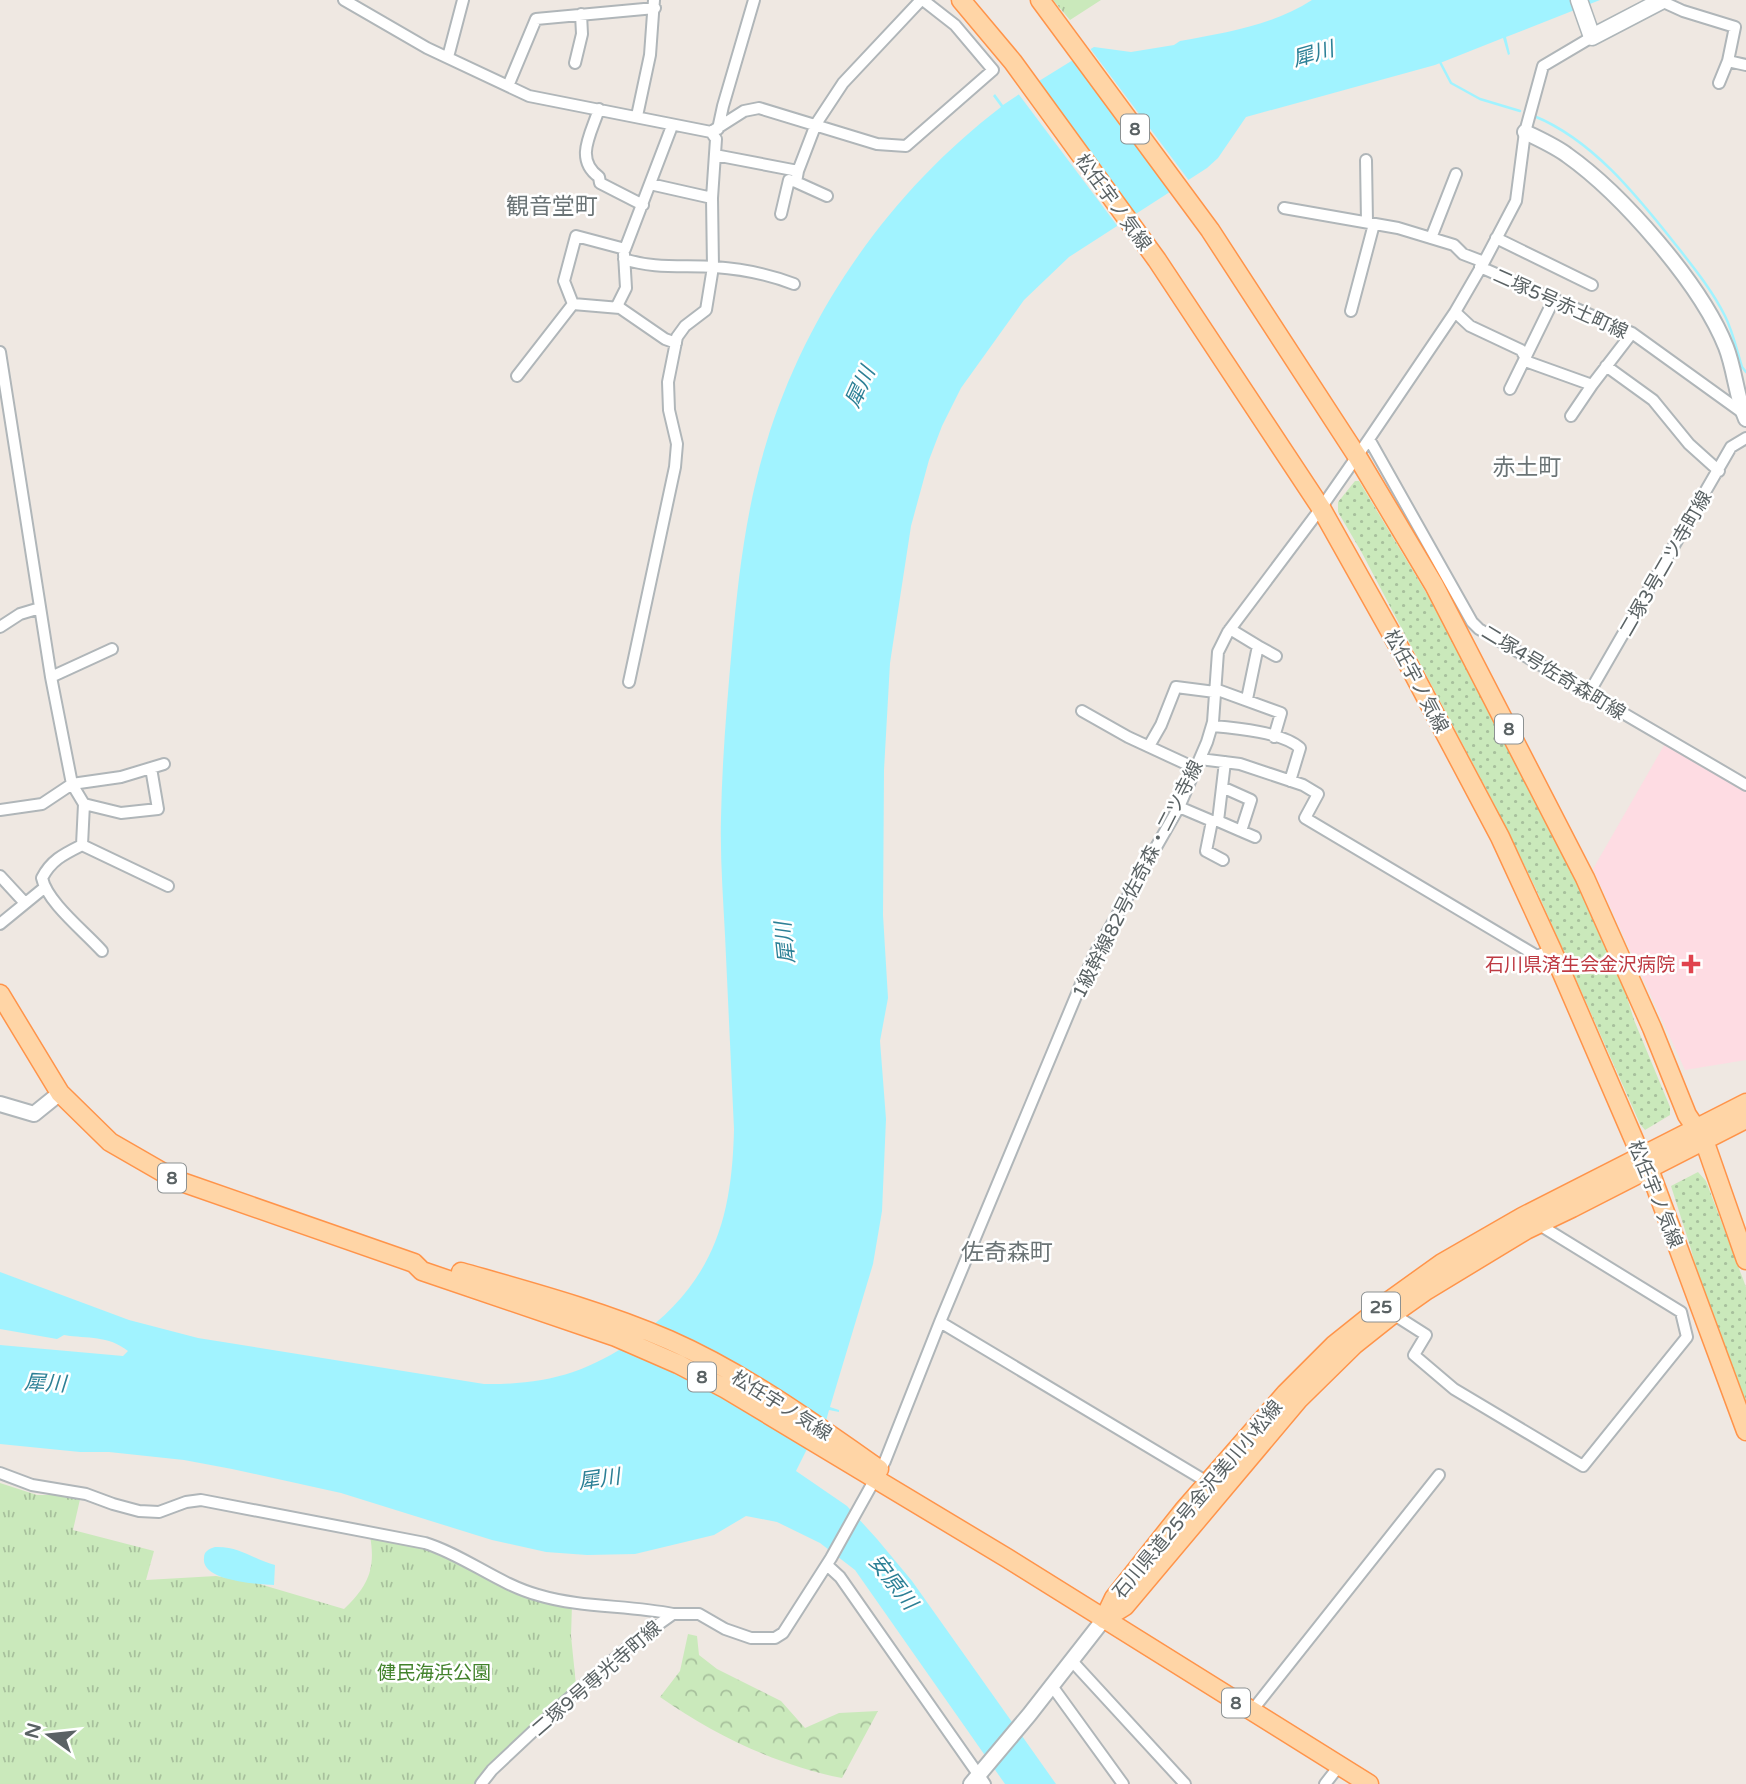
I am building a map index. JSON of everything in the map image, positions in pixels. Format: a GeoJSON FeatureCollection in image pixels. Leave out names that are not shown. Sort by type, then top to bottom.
{"type":"FeatureCollection","features":[{"type":"Feature","properties":{"kind":"main road","name":"松任宇ノ気線"},"geometry":{"type":"LineString","coordinates":[[961,0],[1013,62],[1157,260],[1321,508],[1493,824],[1552,950],[1645,1162],[1746,1431]]}},
{"type":"Feature","properties":{"kind":"main road","name":"8"},"geometry":{"type":"LineString","coordinates":[[1040,0],[1210,230],[1357,456],[1458,631],[1585,878],[1699,1134],[1746,1260]]}},
{"type":"Feature","properties":{"kind":"main road"},"geometry":{"type":"LineString","coordinates":[[1579,0],[1590,30],[1662,0]]}},
{"type":"Feature","properties":{"kind":"main road","name":"松任宇ノ気線"},"geometry":{"type":"LineString","coordinates":[[0,995],[61,1093],[110,1142],[176,1180],[414,1263],[425,1261],[573,1313],[638,1328],[689,1350],[737,1376],[834,1446],[1007,1558],[1369,1784]]}},
{"type":"Feature","properties":{"kind":"main road","name":"石川県道25号金沢美川小松線"},"geometry":{"type":"LineString","coordinates":[[1104,1619],[1114,1598],[1183,1511],[1294,1385],[1334,1345],[1388,1301],[1442,1263],[1497,1231],[1645,1162],[1699,1134],[1746,1103]]}},
{"type":"Feature","properties":{"kind":"main road","name":"石川県道25号金沢美川小松線"},"geometry":{"type":"LineString","coordinates":[[1699,1134],[1746,1119]]}},
{"type":"Feature","properties":{"kind":"main road","name":"石川県道25号金沢美川小松線"},"geometry":{"type":"LineString","coordinates":[[1104,1619],[1125,1606],[1299,1399],[1354,1345],[1393,1314],[1487,1252],[1645,1162]]}},
{"type":"Feature","properties":{"kind":"street"},"geometry":{"type":"LineString","coordinates":[[344,0],[427,48],[529,96],[636,116],[673,126],[715,131],[744,111],[759,108],[816,124],[877,144],[906,146],[993,70],[956,25],[922,0],[843,83],[816,124],[797,177],[789,180],[781,214]]}},
{"type":"Feature","properties":{"kind":"street"},"geometry":{"type":"LineString","coordinates":[[448,57],[463,0]]}},
{"type":"Feature","properties":{"kind":"street"},"geometry":{"type":"LineString","coordinates":[[629,682],[675,467],[677,444],[669,410],[668,382],[677,337],[685,326],[706,310],[713,267],[715,131],[754,0]]}},
{"type":"Feature","properties":{"kind":"street"},"geometry":{"type":"LineString","coordinates":[[1662,0],[1683,11],[1740,27],[1718,83]]}},
{"type":"Feature","properties":{"kind":"street"},"geometry":{"type":"LineString","coordinates":[[509,86],[536,19],[654,4],[650,55],[636,116]]}},
{"type":"Feature","properties":{"kind":"street"},"geometry":{"type":"LineString","coordinates":[[575,63],[582,34],[581,14]]}},
{"type":"Feature","properties":{"kind":"street","name":"1級幹線82号佐奇森・二ツ寺線"},"geometry":{"type":"LineString","coordinates":[[877,1474],[1081,985],[1096,952],[1179,807],[1198,764],[1212,726],[1218,652],[1230,629],[1321,508],[1455,312],[1516,201],[1525,132],[1543,66],[1590,30]]}},
{"type":"Feature","properties":{"kind":"street"},"geometry":{"type":"LineString","coordinates":[[1728,61],[1746,65]]}},
{"type":"Feature","properties":{"kind":"street"},"geometry":{"type":"LineString","coordinates":[[599,109],[585,153],[589,170],[599,177],[600,183],[643,205]]}},
{"type":"Feature","properties":{"kind":"street"},"geometry":{"type":"LineString","coordinates":[[620,308],[618,304],[626,288],[624,254],[673,126]]}},
{"type":"Feature","properties":{"kind":"street"},"geometry":{"type":"LineString","coordinates":[[1525,132],[1567,154],[1625,205],[1675,264],[1706,309],[1726,348],[1745,416]]}},
{"type":"Feature","properties":{"kind":"street"},"geometry":{"type":"LineString","coordinates":[[715,155],[797,177],[827,196]]}},
{"type":"Feature","properties":{"kind":"street"},"geometry":{"type":"LineString","coordinates":[[1351,312],[1370,223],[1366,160]]}},
{"type":"Feature","properties":{"kind":"street"},"geometry":{"type":"LineString","coordinates":[[1431,238],[1456,174]]}},
{"type":"Feature","properties":{"kind":"street"},"geometry":{"type":"LineString","coordinates":[[650,184],[712,198]]}},
{"type":"Feature","properties":{"kind":"street","name":"二塚5号赤土町線"},"geometry":{"type":"LineString","coordinates":[[1284,208],[1398,228],[1454,245],[1482,265],[1632,333],[1745,416]]}},
{"type":"Feature","properties":{"kind":"street"},"geometry":{"type":"LineString","coordinates":[[573,304],[564,281],[576,236],[624,254],[643,265],[713,267],[768,274],[794,284]]}},
{"type":"Feature","properties":{"kind":"street"},"geometry":{"type":"LineString","coordinates":[[1496,238],[1592,285]]}},
{"type":"Feature","properties":{"kind":"street"},"geometry":{"type":"LineString","coordinates":[[1510,389],[1554,299]]}},
{"type":"Feature","properties":{"kind":"street"},"geometry":{"type":"LineString","coordinates":[[573,304],[620,308],[665,339],[676,343]]}},
{"type":"Feature","properties":{"kind":"street"},"geometry":{"type":"LineString","coordinates":[[517,376],[573,304]]}},
{"type":"Feature","properties":{"kind":"street"},"geometry":{"type":"LineString","coordinates":[[1455,312],[1470,326],[1521,350],[1528,362],[1592,385]]}},
{"type":"Feature","properties":{"kind":"street"},"geometry":{"type":"LineString","coordinates":[[1571,416],[1632,333]]}},
{"type":"Feature","properties":{"kind":"street"},"geometry":{"type":"LineString","coordinates":[[0,352],[51,677],[72,784],[84,804],[82,845]]}},
{"type":"Feature","properties":{"kind":"street"},"geometry":{"type":"LineString","coordinates":[[1606,366],[1653,400],[1689,444],[1719,471]]}},
{"type":"Feature","properties":{"kind":"street","name":"二塚3号二ツ寺町線"},"geometry":{"type":"LineString","coordinates":[[1589,693],[1731,447],[1746,438]]}},
{"type":"Feature","properties":{"kind":"street","name":"二塚4号佐奇森町線"},"geometry":{"type":"LineString","coordinates":[[1369,439],[1472,622],[1479,629],[1746,785]]}},
{"type":"Feature","properties":{"kind":"street"},"geometry":{"type":"LineString","coordinates":[[0,627],[20,614],[40,608]]}},
{"type":"Feature","properties":{"kind":"street"},"geometry":{"type":"LineString","coordinates":[[1230,629],[1276,656]]}},
{"type":"Feature","properties":{"kind":"street"},"geometry":{"type":"LineString","coordinates":[[1458,631],[1479,629]]}},
{"type":"Feature","properties":{"kind":"street"},"geometry":{"type":"LineString","coordinates":[[1247,699],[1258,646]]}},
{"type":"Feature","properties":{"kind":"street"},"geometry":{"type":"LineString","coordinates":[[51,677],[112,649]]}},
{"type":"Feature","properties":{"kind":"street"},"geometry":{"type":"LineString","coordinates":[[1149,746],[1161,725],[1176,687],[1215,690],[1281,713],[1274,737]]}},
{"type":"Feature","properties":{"kind":"street"},"geometry":{"type":"LineString","coordinates":[[1082,711],[1128,737],[1198,764],[1240,764],[1318,794],[1305,818],[1537,956],[1552,950]]}},
{"type":"Feature","properties":{"kind":"street"},"geometry":{"type":"LineString","coordinates":[[1212,726],[1295,743],[1300,748],[1290,781]]}},
{"type":"Feature","properties":{"kind":"street"},"geometry":{"type":"LineString","coordinates":[[1223,860],[1206,851],[1215,821],[1225,762]]}},
{"type":"Feature","properties":{"kind":"street"},"geometry":{"type":"LineString","coordinates":[[0,810],[42,804],[72,784],[121,777],[164,764]]}},
{"type":"Feature","properties":{"kind":"street"},"geometry":{"type":"LineString","coordinates":[[84,804],[121,813],[158,808],[151,768]]}},
{"type":"Feature","properties":{"kind":"street"},"geometry":{"type":"LineString","coordinates":[[1222,787],[1251,800],[1241,831]]}},
{"type":"Feature","properties":{"kind":"street"},"geometry":{"type":"LineString","coordinates":[[1179,807],[1255,837]]}},
{"type":"Feature","properties":{"kind":"street"},"geometry":{"type":"LineString","coordinates":[[82,845],[168,886]]}},
{"type":"Feature","properties":{"kind":"street"},"geometry":{"type":"LineString","coordinates":[[82,845],[58,857],[41,878],[53,901],[102,951]]}},
{"type":"Feature","properties":{"kind":"street"},"geometry":{"type":"LineString","coordinates":[[0,876],[25,903]]}},
{"type":"Feature","properties":{"kind":"street"},"geometry":{"type":"LineString","coordinates":[[0,924],[44,888]]}},
{"type":"Feature","properties":{"kind":"street"},"geometry":{"type":"LineString","coordinates":[[0,1104],[34,1114],[61,1093]]}},
{"type":"Feature","properties":{"kind":"street"},"geometry":{"type":"LineString","coordinates":[[1393,1314],[1426,1335],[1414,1355],[1454,1389],[1583,1466],[1687,1337],[1681,1312],[1538,1224]]}},
{"type":"Feature","properties":{"kind":"street"},"geometry":{"type":"LineString","coordinates":[[940,1322],[1209,1483]]}},
{"type":"Feature","properties":{"kind":"street"},"geometry":{"type":"LineString","coordinates":[[0,1473],[33,1485],[86,1494],[139,1511],[159,1512],[186,1502],[201,1500],[425,1543],[443,1548],[476,1568],[537,1595],[673,1614]]}},
{"type":"Feature","properties":{"kind":"street","name":"二塚9号専光寺町線"},"geometry":{"type":"LineString","coordinates":[[481,1784],[492,1770],[559,1707],[635,1641],[673,1614],[699,1615],[725,1629],[751,1638],[775,1638],[783,1633],[829,1561],[877,1474]]}},
{"type":"Feature","properties":{"kind":"street"},"geometry":{"type":"LineString","coordinates":[[1251,1712],[1439,1475]]}},
{"type":"Feature","properties":{"kind":"street"},"geometry":{"type":"LineString","coordinates":[[829,1561],[980,1778],[1104,1619]]}},
{"type":"Feature","properties":{"kind":"street"},"geometry":{"type":"LineString","coordinates":[[1071,1660],[1185,1784]]}},
{"type":"Feature","properties":{"kind":"street"},"geometry":{"type":"LineString","coordinates":[[1052,1686],[1123,1784]]}},
{"type":"Feature","properties":{"kind":"street"},"geometry":{"type":"LineString","coordinates":[[1325,1784],[1339,1766]]}},
{"type":"Feature","properties":{"kind":"shaded area","name":"石川県済生会金沢病院"},"geometry":{"type":"Polygon","coordinates":[[[1666,742],[1746,789],[1746,1060],[1685,1070],[1593,869],[1666,742]]]}},
{"type":"Feature","properties":{"kind":"green space"},"geometry":{"type":"Polygon","coordinates":[[[1053,0],[1101,0],[1070,20],[1053,0]]]}},
{"type":"Feature","properties":{"kind":"green space"},"geometry":{"type":"Polygon","coordinates":[[[1355,481],[1359,481],[1458,646],[1572,869],[1620,975],[1634,1020],[1670,1107],[1670,1115],[1645,1130],[1536,889],[1492,800],[1338,512],[1338,502],[1355,481]]]}},
{"type":"Feature","properties":{"kind":"green space"},"geometry":{"type":"Polygon","coordinates":[[[1698,1172],[1706,1181],[1746,1287],[1746,1409],[1702,1293],[1671,1186],[1698,1172]]]}},
{"type":"Feature","properties":{"kind":"green space","name":"健民海浜公園"},"geometry":{"type":"Polygon","coordinates":[[[0,1483],[37,1495],[81,1495],[73,1530],[154,1551],[146,1580],[216,1576],[256,1583],[344,1609],[359,1593],[371,1568],[370,1536],[435,1548],[470,1570],[538,1598],[572,1604],[571,1636],[576,1685],[475,1784],[0,1784],[0,1483]]]}},
{"type":"Feature","properties":{"kind":"green space"},"geometry":{"type":"Polygon","coordinates":[[[688,1634],[697,1636],[699,1655],[717,1669],[781,1701],[805,1728],[839,1713],[878,1711],[842,1778],[794,1765],[747,1747],[702,1724],[660,1697],[680,1671],[688,1634]]]}},
{"type":"Feature","properties":{"kind":"water"},"geometry":{"type":"Polygon","coordinates":[[[1312,0],[1600,0],[1506,37],[1508,55],[1503,38],[1435,65],[1246,117],[1218,158],[1207,168],[1069,257],[1024,300],[961,388],[942,426],[929,460],[911,526],[890,663],[884,770],[883,915],[888,998],[880,1041],[886,1119],[882,1211],[873,1264],[830,1407],[839,1412],[829,1410],[826,1421],[815,1433],[796,1471],[847,1506],[912,1581],[1056,1784],[1005,1784],[855,1570],[820,1543],[777,1522],[746,1516],[714,1535],[635,1554],[546,1552],[492,1540],[341,1493],[232,1469],[184,1460],[0,1444],[0,1345],[123,1356],[128,1351],[113,1342],[97,1338],[64,1335],[57,1339],[0,1329],[0,1272],[129,1320],[198,1338],[484,1384],[525,1382],[581,1369],[634,1340],[661,1319],[682,1296],[699,1273],[722,1222],[729,1193],[732,1162],[734,1129],[721,833],[725,732],[740,570],[753,494],[766,444],[804,347],[857,257],[889,215],[961,140],[1001,107],[993,96],[995,94],[1003,105],[1094,47],[1131,52],[1174,45],[1180,41],[1265,22],[1312,0]]]}},
{"type":"Feature","properties":{"kind":"water"},"geometry":{"type":"Polygon","coordinates":[[[215,1547],[239,1551],[275,1565],[274,1585],[232,1580],[211,1572],[205,1566],[204,1556],[215,1547]]]}},
{"type":"Feature","properties":{"kind":"pier"},"geometry":{"type":"Polygon","coordinates":[[[1089,47],[1190,182],[1174,192],[1072,56],[1089,47]]]}},
{"type":"Feature","properties":{"kind":"pier"},"geometry":{"type":"Polygon","coordinates":[[[1037,78],[1057,111],[1135,217],[1119,228],[1017,92],[1037,78]]]}},
{"type":"Feature","properties":{"kind":"waterway"},"geometry":{"type":"LineString","coordinates":[[1440,62],[1451,83],[1480,99],[1520,111]]}},
{"type":"Feature","properties":{"kind":"waterway"},"geometry":{"type":"LineString","coordinates":[[1534,116],[1576,139],[1595,154],[1646,208],[1714,297],[1728,322],[1746,372]]}},
{"type":"Feature","properties":{"kind":"place","name":"石川県済生会金沢病院"},"geometry":{"type":"Point","coordinates":[1691,964]}},
{"type":"Feature","properties":{"kind":"district","name":"観音堂町"},"geometry":{"type":"Point","coordinates":[552,206]}},
{"type":"Feature","properties":{"kind":"district","name":"赤土町"},"geometry":{"type":"Point","coordinates":[1527,467]}},
{"type":"Feature","properties":{"kind":"district","name":"佐奇森町"},"geometry":{"type":"Point","coordinates":[1007,1252]}},
{"type":"Feature","properties":{"kind":"water label","name":"犀川"},"geometry":{"type":"Point","coordinates":[1313,54]}},
{"type":"Feature","properties":{"kind":"water label","name":"犀川"},"geometry":{"type":"Point","coordinates":[860,387]}},
{"type":"Feature","properties":{"kind":"water label","name":"犀川"},"geometry":{"type":"Point","coordinates":[785,943]}},
{"type":"Feature","properties":{"kind":"water label","name":"犀川"},"geometry":{"type":"Point","coordinates":[45,1383]}},
{"type":"Feature","properties":{"kind":"water label","name":"犀川"},"geometry":{"type":"Point","coordinates":[599,1479]}},
{"type":"Feature","properties":{"kind":"water label","name":"安原川"},"geometry":{"type":"Point","coordinates":[893,1582]}}]}
